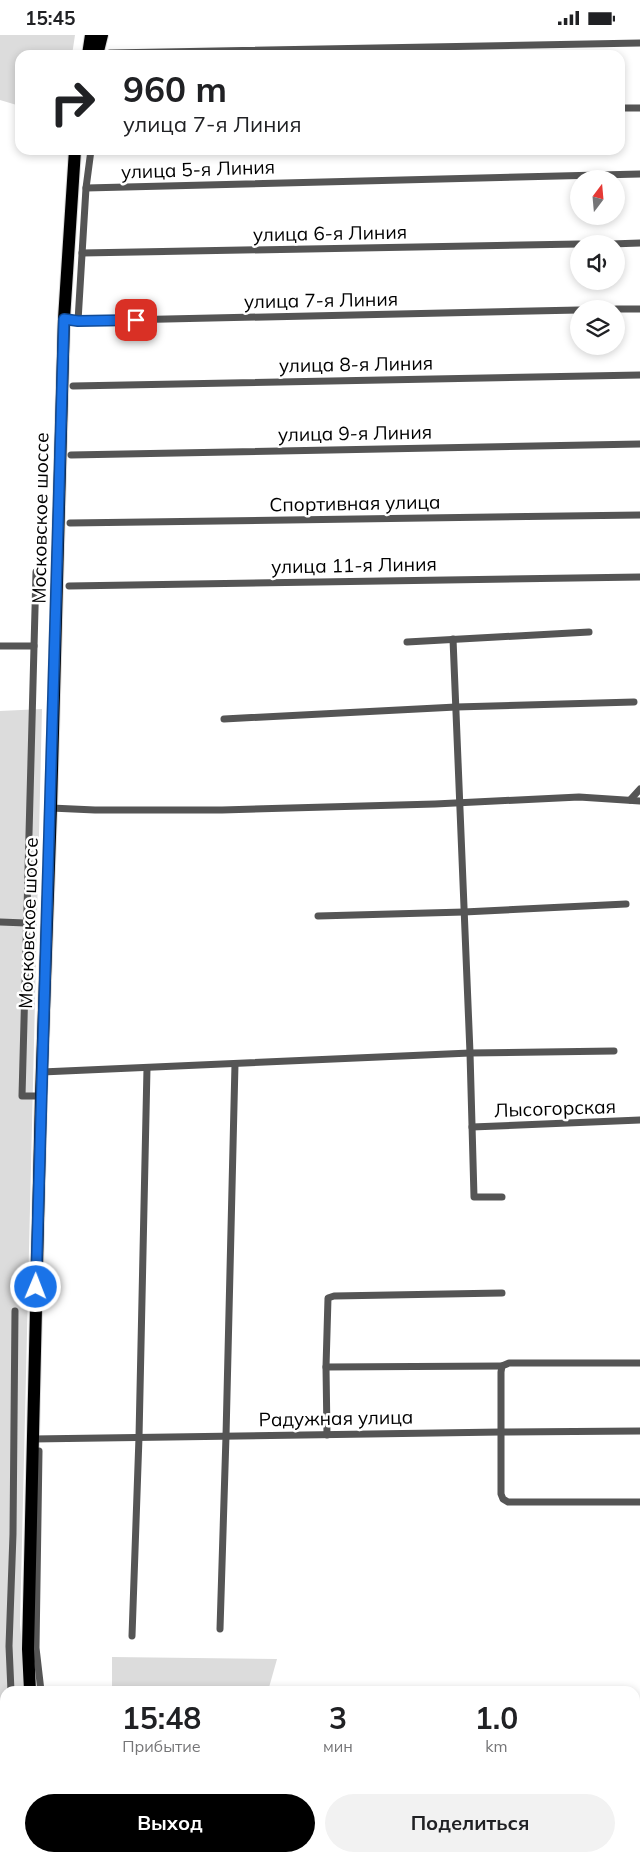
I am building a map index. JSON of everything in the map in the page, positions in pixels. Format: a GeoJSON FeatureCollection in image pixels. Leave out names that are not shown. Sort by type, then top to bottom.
{"type":"FeatureCollection","features":[{"type":"Feature","properties":{"kind":"highway"},"geometry":{"type":"LineString","coordinates":[[89,50],[91,35]]}},
{"type":"Feature","properties":{"kind":"highway"},"geometry":{"type":"LineString","coordinates":[[98,50],[102,35]]}},
{"type":"Feature","properties":{"kind":"highway","name":"Московское шоссе"},"geometry":{"type":"LineString","coordinates":[[30,1686],[28,1649],[36,1439],[41,1096],[64,319],[75,155]]}},
{"type":"Feature","properties":{"kind":"street"},"geometry":{"type":"LineString","coordinates":[[303,50],[640,43]]}},
{"type":"Feature","properties":{"kind":"street"},"geometry":{"type":"LineString","coordinates":[[625,108],[640,108]]}},
{"type":"Feature","properties":{"kind":"street"},"geometry":{"type":"LineString","coordinates":[[78,321],[86,189],[90,155]]}},
{"type":"Feature","properties":{"kind":"street","name":"улица 5-я Линия"},"geometry":{"type":"LineString","coordinates":[[86,189],[640,174]]}},
{"type":"Feature","properties":{"kind":"street"},"geometry":{"type":"LineString","coordinates":[[625,244],[640,243]]}},
{"type":"Feature","properties":{"kind":"street","name":"улица 6-я Линия"},"geometry":{"type":"LineString","coordinates":[[82,253],[570,244]]}},
{"type":"Feature","properties":{"kind":"street"},"geometry":{"type":"LineString","coordinates":[[625,309],[640,309]]}},
{"type":"Feature","properties":{"kind":"street","name":"улица 7-я Линия"},"geometry":{"type":"LineString","coordinates":[[64,319],[78,321],[570,310]]}},
{"type":"Feature","properties":{"kind":"street","name":"улица 8-я Линия"},"geometry":{"type":"LineString","coordinates":[[73,386],[640,375]]}},
{"type":"Feature","properties":{"kind":"street","name":"улица 9-я Линия"},"geometry":{"type":"LineString","coordinates":[[72,455],[640,444]]}},
{"type":"Feature","properties":{"kind":"street","name":"Спортивная улица"},"geometry":{"type":"LineString","coordinates":[[70,523],[640,515]]}},
{"type":"Feature","properties":{"kind":"street"},"geometry":{"type":"LineString","coordinates":[[36,572],[32,795],[26,923],[22,1097],[41,1096]]}},
{"type":"Feature","properties":{"kind":"street","name":"улица 11-я Линия"},"geometry":{"type":"LineString","coordinates":[[70,586],[640,577]]}},
{"type":"Feature","properties":{"kind":"street"},"geometry":{"type":"LineString","coordinates":[[407,642],[589,632]]}},
{"type":"Feature","properties":{"kind":"street"},"geometry":{"type":"LineString","coordinates":[[453,639],[474,1197],[502,1197]]}},
{"type":"Feature","properties":{"kind":"street"},"geometry":{"type":"LineString","coordinates":[[0,646],[34,646]]}},
{"type":"Feature","properties":{"kind":"street"},"geometry":{"type":"LineString","coordinates":[[224,719],[456,707],[634,702]]}},
{"type":"Feature","properties":{"kind":"street"},"geometry":{"type":"LineString","coordinates":[[630,800],[640,789]]}},
{"type":"Feature","properties":{"kind":"street"},"geometry":{"type":"LineString","coordinates":[[51,808],[95,811],[222,810],[579,797],[640,801]]}},
{"type":"Feature","properties":{"kind":"street"},"geometry":{"type":"LineString","coordinates":[[318,916],[464,912],[626,904]]}},
{"type":"Feature","properties":{"kind":"street"},"geometry":{"type":"LineString","coordinates":[[0,922],[26,923]]}},
{"type":"Feature","properties":{"kind":"street"},"geometry":{"type":"LineString","coordinates":[[42,1072],[470,1053],[614,1051]]}},
{"type":"Feature","properties":{"kind":"street"},"geometry":{"type":"LineString","coordinates":[[220,1629],[235,1064]]}},
{"type":"Feature","properties":{"kind":"street"},"geometry":{"type":"LineString","coordinates":[[132,1636],[139,1437],[147,1068]]}},
{"type":"Feature","properties":{"kind":"street","name":"Лысогорская"},"geometry":{"type":"LineString","coordinates":[[472,1127],[640,1120]]}},
{"type":"Feature","properties":{"kind":"street"},"geometry":{"type":"LineString","coordinates":[[327,1435],[328,1298],[334,1296],[502,1293]]}},
{"type":"Feature","properties":{"kind":"street"},"geometry":{"type":"LineString","coordinates":[[11,1686],[15,1311]]}},
{"type":"Feature","properties":{"kind":"street"},"geometry":{"type":"LineString","coordinates":[[326,1367],[502,1365],[509,1363],[640,1363]]}},
{"type":"Feature","properties":{"kind":"street"},"geometry":{"type":"LineString","coordinates":[[502,1365],[502,1499],[508,1502],[640,1502]]}},
{"type":"Feature","properties":{"kind":"street","name":"Радужная улица"},"geometry":{"type":"LineString","coordinates":[[36,1439],[640,1431]]}},
{"type":"Feature","properties":{"kind":"street"},"geometry":{"type":"LineString","coordinates":[[36,1439],[36,1648],[40,1686]]}},
{"type":"Feature","properties":{"kind":"shaded area"},"geometry":{"type":"Polygon","coordinates":[[[0,35],[75,35],[73,50],[15,50],[15,104],[0,100],[0,35]]]}},
{"type":"Feature","properties":{"kind":"shaded area"},"geometry":{"type":"Polygon","coordinates":[[[42,709],[20,1624],[26,1686],[0,1686],[0,711],[42,709]]]}},
{"type":"Feature","properties":{"kind":"shaded area"},"geometry":{"type":"Polygon","coordinates":[[[112,1657],[277,1659],[269,1686],[112,1686],[112,1657]]]}},
{"type":"Feature","properties":{"kind":"route"},"geometry":{"type":"LineString","coordinates":[[36,1287],[64,319],[78,321],[136,320]]}}]}
